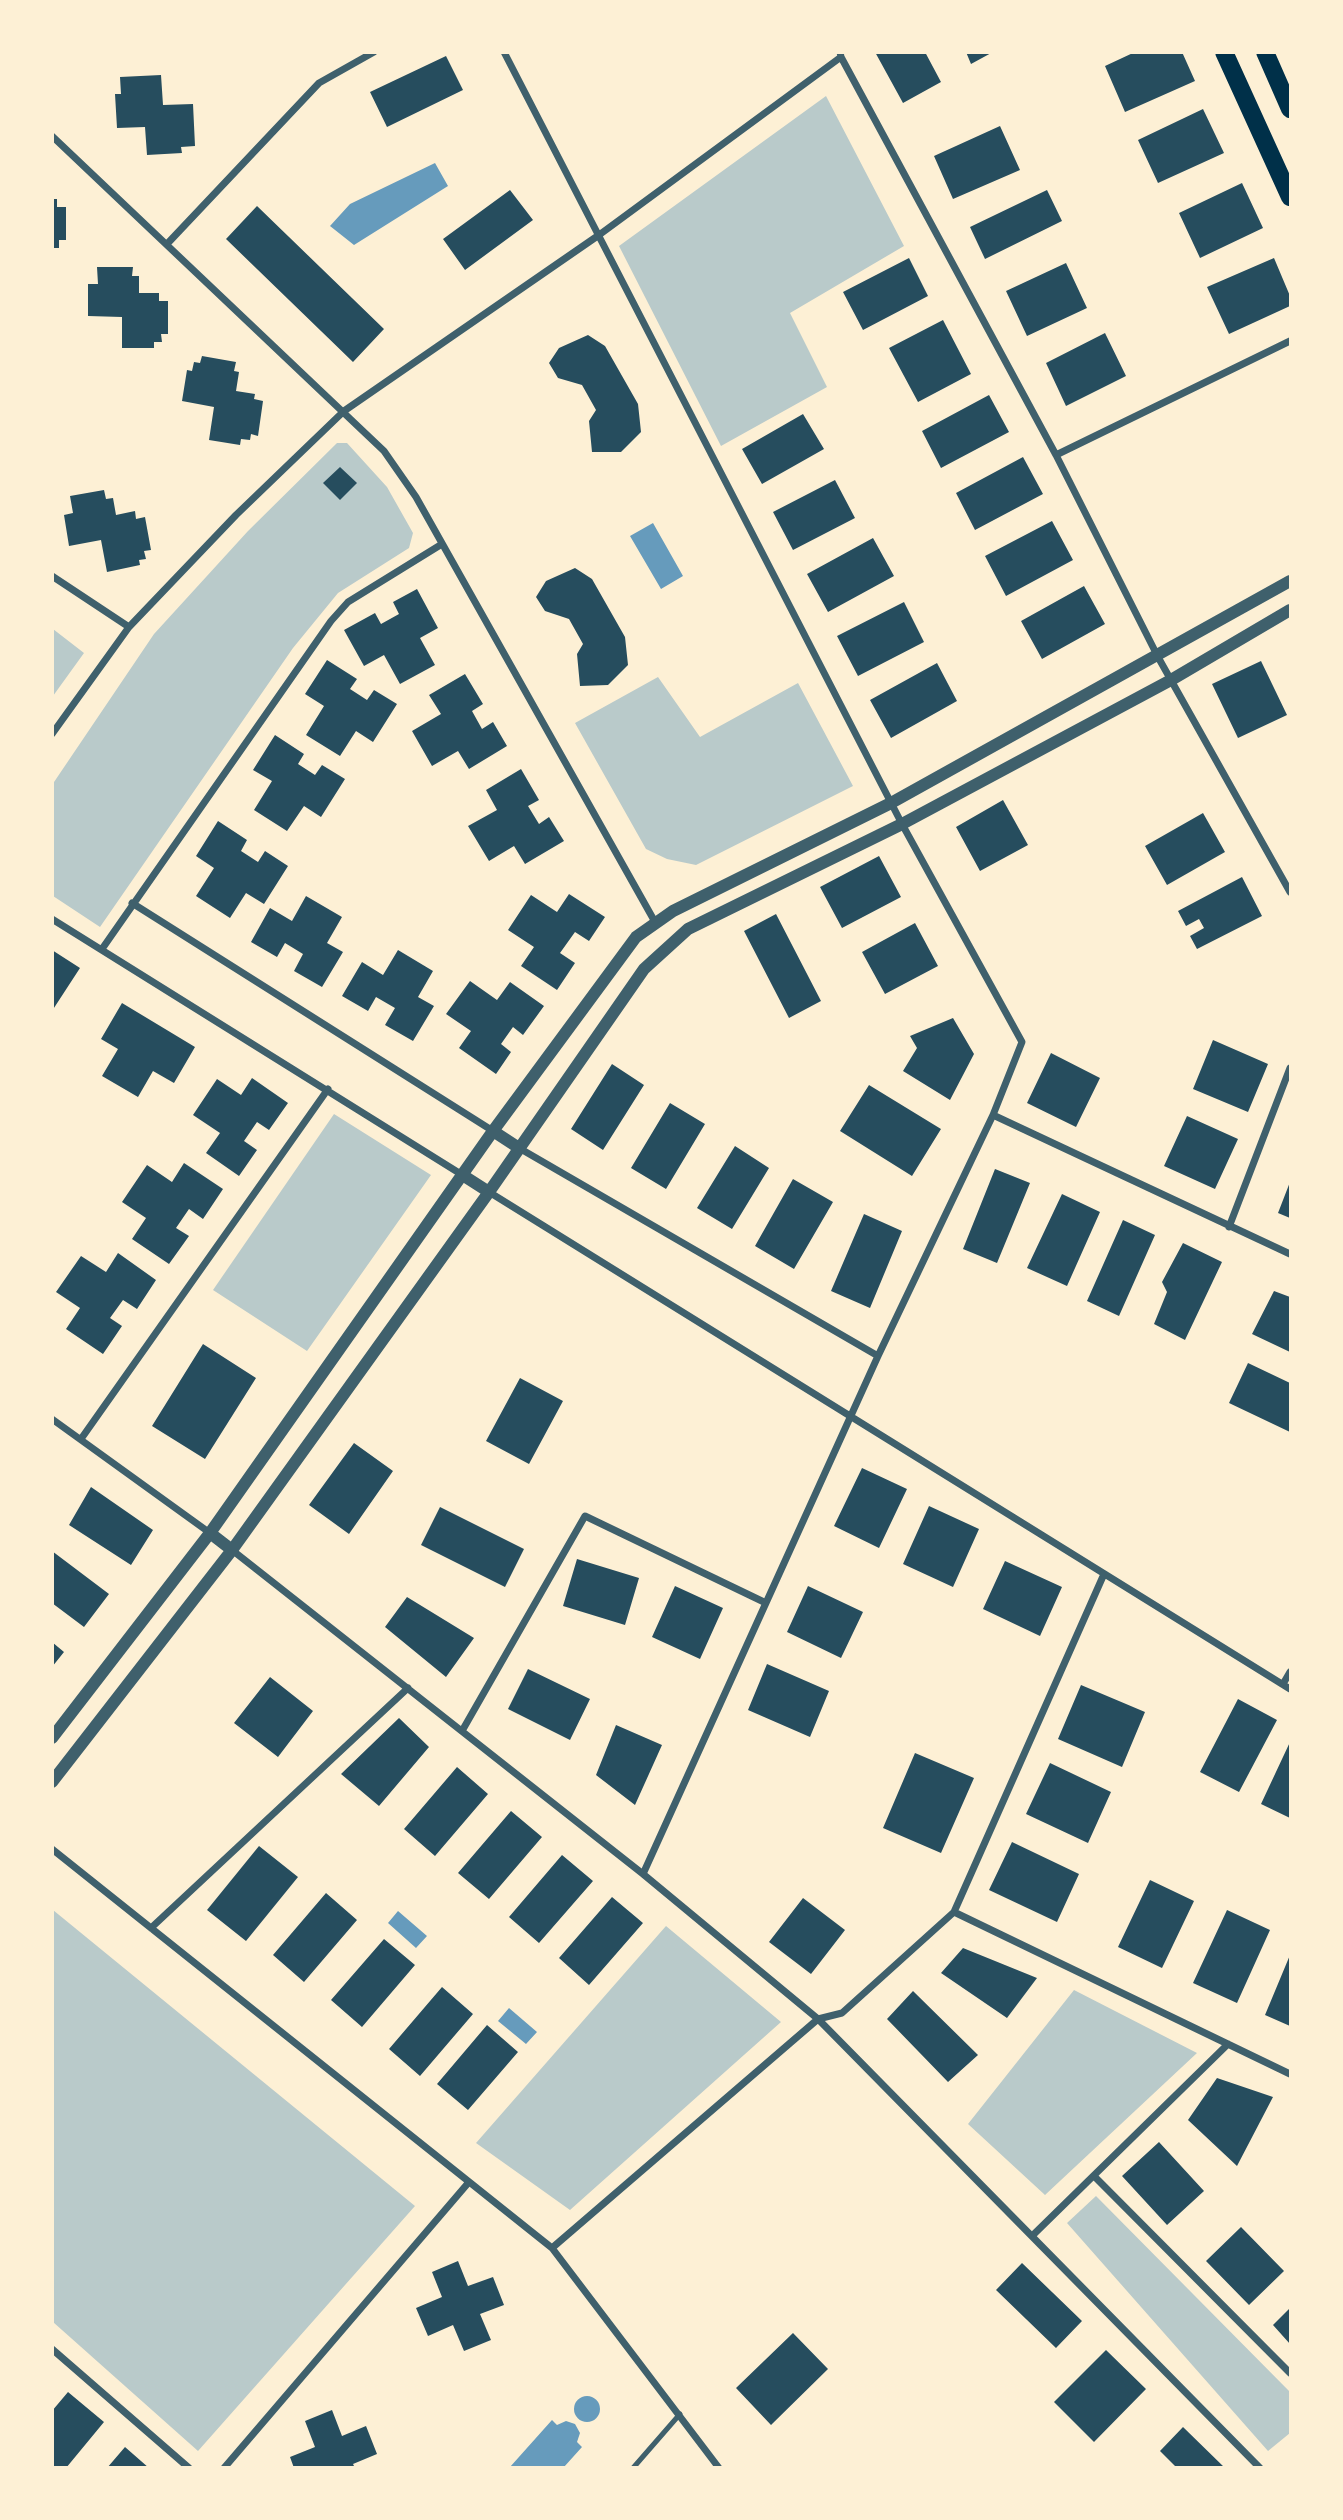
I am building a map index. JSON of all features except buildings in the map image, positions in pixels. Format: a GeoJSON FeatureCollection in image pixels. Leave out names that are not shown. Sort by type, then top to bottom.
{"type":"FeatureCollection","features":[{"type":"Feature","properties":{"kind":"main road"},"geometry":{"type":"LineString","coordinates":[[1224,52],[1290,197]]}},
{"type":"Feature","properties":{"kind":"main road"},"geometry":{"type":"LineString","coordinates":[[1265,52],[1290,109]]}},
{"type":"Feature","properties":{"kind":"street"},"geometry":{"type":"LineString","coordinates":[[167,244],[318,83],[374,52]]}},
{"type":"Feature","properties":{"kind":"street"},"geometry":{"type":"LineString","coordinates":[[504,52],[891,803],[1022,1042],[993,1115],[878,1356],[642,1874]]}},
{"type":"Feature","properties":{"kind":"street"},"geometry":{"type":"LineString","coordinates":[[52,734],[129,627],[236,515],[344,411],[599,235],[841,55],[1056,455],[1158,657],[1290,892]]}},
{"type":"Feature","properties":{"kind":"street"},"geometry":{"type":"LineString","coordinates":[[52,136],[384,451],[416,497],[655,922]]}},
{"type":"Feature","properties":{"kind":"street"},"geometry":{"type":"LineString","coordinates":[[1056,455],[1290,341]]}},
{"type":"Feature","properties":{"kind":"street"},"geometry":{"type":"LineString","coordinates":[[102,948],[331,621],[348,602],[442,544]]}},
{"type":"Feature","properties":{"kind":"street"},"geometry":{"type":"LineString","coordinates":[[52,576],[129,627]]}},
{"type":"Feature","properties":{"kind":"street"},"geometry":{"type":"LineString","coordinates":[[52,1738],[210,1533],[464,1176],[493,1131],[623,952],[655,922],[891,803],[1158,657],[1290,581]]}},
{"type":"Feature","properties":{"kind":"street"},"geometry":{"type":"LineString","coordinates":[[52,1782],[232,1550],[489,1192],[644,969],[661,950],[688,929],[902,824],[1171,680],[1290,610]]}},
{"type":"Feature","properties":{"kind":"street"},"geometry":{"type":"LineString","coordinates":[[131,903],[519,1148],[878,1356]]}},
{"type":"Feature","properties":{"kind":"street"},"geometry":{"type":"LineString","coordinates":[[52,919],[1290,1689]]}},
{"type":"Feature","properties":{"kind":"street"},"geometry":{"type":"LineString","coordinates":[[1230,1227],[1290,1068]]}},
{"type":"Feature","properties":{"kind":"street"},"geometry":{"type":"LineString","coordinates":[[81,1439],[328,1089]]}},
{"type":"Feature","properties":{"kind":"street"},"geometry":{"type":"LineString","coordinates":[[993,1115],[1290,1254]]}},
{"type":"Feature","properties":{"kind":"street"},"geometry":{"type":"LineString","coordinates":[[52,1419],[232,1550],[642,1874],[818,2019],[1259,2468]]}},
{"type":"Feature","properties":{"kind":"street"},"geometry":{"type":"LineString","coordinates":[[462,1731],[585,1516],[766,1603]]}},
{"type":"Feature","properties":{"kind":"street"},"geometry":{"type":"LineString","coordinates":[[552,2248],[818,2019],[842,2013],[954,1912],[1104,1574]]}},
{"type":"Feature","properties":{"kind":"street"},"geometry":{"type":"LineString","coordinates":[[1283,1684],[1290,1672]]}},
{"type":"Feature","properties":{"kind":"street"},"geometry":{"type":"LineString","coordinates":[[151,1928],[408,1688]]}},
{"type":"Feature","properties":{"kind":"street"},"geometry":{"type":"LineString","coordinates":[[52,1849],[552,2248],[719,2468]]}},
{"type":"Feature","properties":{"kind":"street"},"geometry":{"type":"LineString","coordinates":[[954,1912],[1290,2074]]}},
{"type":"Feature","properties":{"kind":"street"},"geometry":{"type":"LineString","coordinates":[[1032,2236],[1228,2044]]}},
{"type":"Feature","properties":{"kind":"street"},"geometry":{"type":"LineString","coordinates":[[1095,2176],[1290,2373]]}},
{"type":"Feature","properties":{"kind":"street"},"geometry":{"type":"LineString","coordinates":[[224,2468],[469,2182]]}},
{"type":"Feature","properties":{"kind":"street"},"geometry":{"type":"LineString","coordinates":[[52,2349],[189,2468]]}},
{"type":"Feature","properties":{"kind":"lane"},"geometry":{"type":"LineString","coordinates":[[633,2468],[680,2414]]}},
{"type":"Feature","properties":{"kind":"shaded area"},"geometry":{"type":"Polygon","coordinates":[[[826,96],[904,246],[790,313],[827,387],[721,446],[619,246],[826,96]]]}},
{"type":"Feature","properties":{"kind":"shaded area"},"geometry":{"type":"Polygon","coordinates":[[[337,443],[347,443],[387,487],[413,533],[409,548],[338,593],[293,648],[100,927],[53,896],[52,785],[154,634],[248,531],[337,443]]]}},
{"type":"Feature","properties":{"kind":"shaded area"},"geometry":{"type":"Polygon","coordinates":[[[53,629],[84,653],[53,696],[53,629]]]}},
{"type":"Feature","properties":{"kind":"shaded area"},"geometry":{"type":"Polygon","coordinates":[[[658,677],[700,737],[798,683],[853,786],[696,865],[667,859],[646,849],[575,723],[658,677]]]}},
{"type":"Feature","properties":{"kind":"shaded area"},"geometry":{"type":"Polygon","coordinates":[[[334,1114],[431,1175],[307,1351],[213,1290],[334,1114]]]}},
{"type":"Feature","properties":{"kind":"shaded area"},"geometry":{"type":"Polygon","coordinates":[[[53,1910],[415,2206],[198,2451],[53,2322],[53,1910]]]}},
{"type":"Feature","properties":{"kind":"shaded area"},"geometry":{"type":"Polygon","coordinates":[[[666,1926],[781,2022],[570,2210],[476,2143],[666,1926]]]}},
{"type":"Feature","properties":{"kind":"shaded area"},"geometry":{"type":"Polygon","coordinates":[[[1074,1990],[1197,2053],[1045,2195],[968,2124],[1074,1990]]]}},
{"type":"Feature","properties":{"kind":"shaded area"},"geometry":{"type":"Polygon","coordinates":[[[1096,2196],[1290,2392],[1290,2433],[1268,2451],[1067,2223],[1096,2196]]]}},
{"type":"Feature","properties":{"kind":"water"},"geometry":{"type":"Polygon","coordinates":[[[435,163],[448,186],[354,245],[330,226],[350,204],[435,163]]]}},
{"type":"Feature","properties":{"kind":"water"},"geometry":{"type":"Polygon","coordinates":[[[653,523],[683,576],[661,589],[630,536],[653,523]]]}},
{"type":"Feature","properties":{"kind":"water"},"geometry":{"type":"Polygon","coordinates":[[[398,1911],[427,1936],[416,1948],[388,1923],[398,1911]]]}},
{"type":"Feature","properties":{"kind":"water"},"geometry":{"type":"Polygon","coordinates":[[[509,2008],[537,2032],[526,2044],[498,2021],[509,2008]]]}},
{"type":"Feature","properties":{"kind":"water"},"geometry":{"type":"Polygon","coordinates":[[[587,2396],[596,2400],[600,2409],[596,2418],[587,2422],[578,2418],[574,2409],[578,2400],[587,2396]]]}},
{"type":"Feature","properties":{"kind":"water"},"geometry":{"type":"Polygon","coordinates":[[[552,2420],[557,2425],[566,2421],[575,2424],[580,2433],[577,2442],[582,2447],[564,2467],[510,2467],[552,2420]]]}}]}
